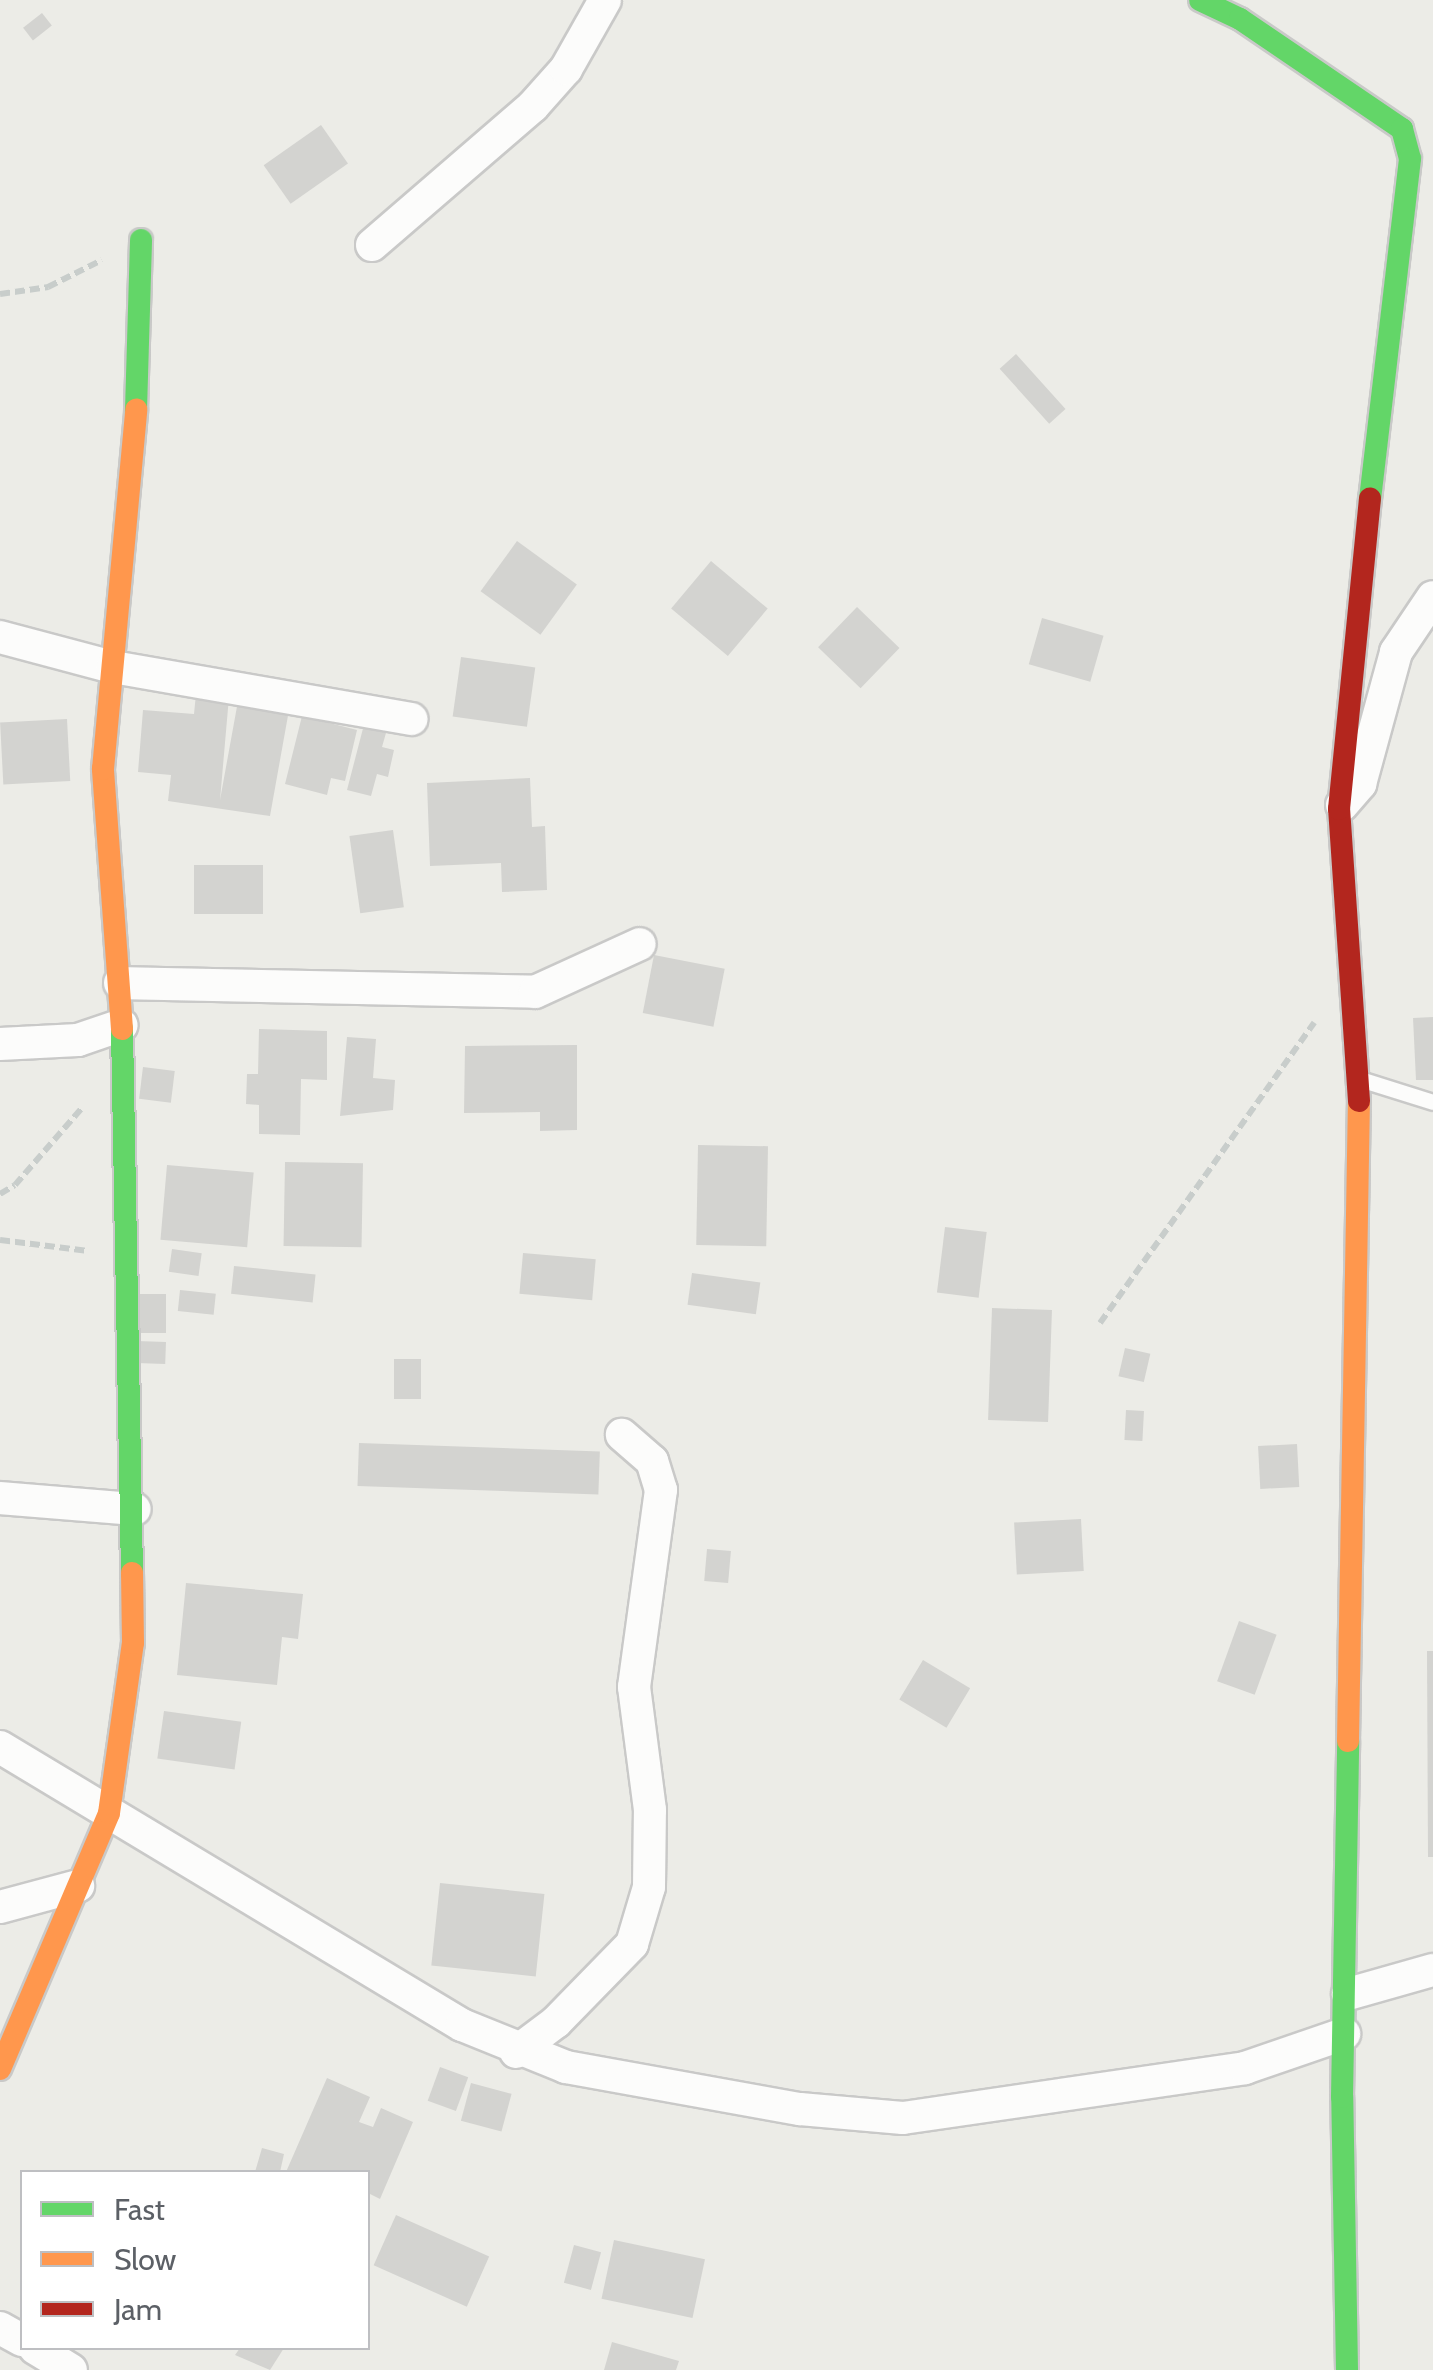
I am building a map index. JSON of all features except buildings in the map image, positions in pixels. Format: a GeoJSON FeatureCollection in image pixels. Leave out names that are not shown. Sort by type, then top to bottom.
{"type":"FeatureCollection","features":[{"type":"Feature","properties":{"kind":"street"},"geometry":{"type":"LineString","coordinates":[[372,245],[533,106],[566,68],[605,0]]}},
{"type":"Feature","properties":{"kind":"street"},"geometry":{"type":"LineString","coordinates":[[1200,0],[1240,19],[1418,134],[1410,159],[1343,723],[1339,809],[1348,979],[1360,1079],[1348,1994],[1344,2034],[1347,2370]]}},
{"type":"Feature","properties":{"kind":"street"},"geometry":{"type":"LineString","coordinates":[[0,2070],[110,1813],[133,1643],[135,1509],[126,1343],[129,1258],[122,1024],[103,769],[135,457],[141,240]]}},
{"type":"Feature","properties":{"kind":"street"},"geometry":{"type":"LineString","coordinates":[[1339,809],[1360,784],[1396,652],[1433,597]]}},
{"type":"Feature","properties":{"kind":"street"},"geometry":{"type":"LineString","coordinates":[[0,638],[113,668],[412,719]]}},
{"type":"Feature","properties":{"kind":"street"},"geometry":{"type":"LineString","coordinates":[[120,983],[535,992],[640,944]]}},
{"type":"Feature","properties":{"kind":"street"},"geometry":{"type":"LineString","coordinates":[[0,1044],[78,1040],[122,1024]]}},
{"type":"Feature","properties":{"kind":"street"},"geometry":{"type":"LineString","coordinates":[[516,2052],[556,2022],[632,1944],[650,1887],[650,1810],[634,1686],[660,1490],[652,1460],[622,1435]]}},
{"type":"Feature","properties":{"kind":"street"},"geometry":{"type":"LineString","coordinates":[[0,1498],[135,1509]]}},
{"type":"Feature","properties":{"kind":"street"},"geometry":{"type":"LineString","coordinates":[[0,1747],[516,2052],[641,2082],[903,2118],[1245,2068],[1344,2034]]}},
{"type":"Feature","properties":{"kind":"street"},"geometry":{"type":"LineString","coordinates":[[0,1907],[78,1886]]}},
{"type":"Feature","properties":{"kind":"street"},"geometry":{"type":"LineString","coordinates":[[1348,1994],[1433,1970]]}},
{"type":"Feature","properties":{"kind":"street"},"geometry":{"type":"LineString","coordinates":[[38,2350],[72,2370]]}},
{"type":"Feature","properties":{"kind":"lane"},"geometry":{"type":"LineString","coordinates":[[1360,1079],[1433,1102]]}},
{"type":"Feature","properties":{"kind":"path"},"geometry":{"type":"LineString","coordinates":[[0,294],[48,287],[141,240]]}},
{"type":"Feature","properties":{"kind":"path"},"geometry":{"type":"LineString","coordinates":[[1100,1323],[1348,979]]}},
{"type":"Feature","properties":{"kind":"path"},"geometry":{"type":"LineString","coordinates":[[0,1194],[15,1186],[90,1098]]}},
{"type":"Feature","properties":{"kind":"path"},"geometry":{"type":"LineString","coordinates":[[0,1240],[129,1258]]}},
{"type":"Feature","properties":{"kind":"traffic: fast"},"geometry":{"type":"LineString","coordinates":[[1200,0],[1240,19],[1402,129],[1410,159],[1370,499]]}},
{"type":"Feature","properties":{"kind":"traffic: fast"},"geometry":{"type":"LineString","coordinates":[[136,410],[141,240]]}},
{"type":"Feature","properties":{"kind":"traffic: fast"},"geometry":{"type":"LineString","coordinates":[[122,1029],[132,1573]]}},
{"type":"Feature","properties":{"kind":"traffic: fast"},"geometry":{"type":"LineString","coordinates":[[1347,2370],[1342,2097],[1348,1741]]}},
{"type":"Feature","properties":{"kind":"traffic: slow"},"geometry":{"type":"LineString","coordinates":[[122,1029],[103,769],[136,410]]}},
{"type":"Feature","properties":{"kind":"traffic: slow"},"geometry":{"type":"LineString","coordinates":[[1348,1741],[1359,1101]]}},
{"type":"Feature","properties":{"kind":"traffic: slow"},"geometry":{"type":"LineString","coordinates":[[0,2069],[109,1813],[133,1643],[132,1573]]}},
{"type":"Feature","properties":{"kind":"traffic: jam"},"geometry":{"type":"LineString","coordinates":[[1359,1101],[1339,809],[1370,499]]}}]}
